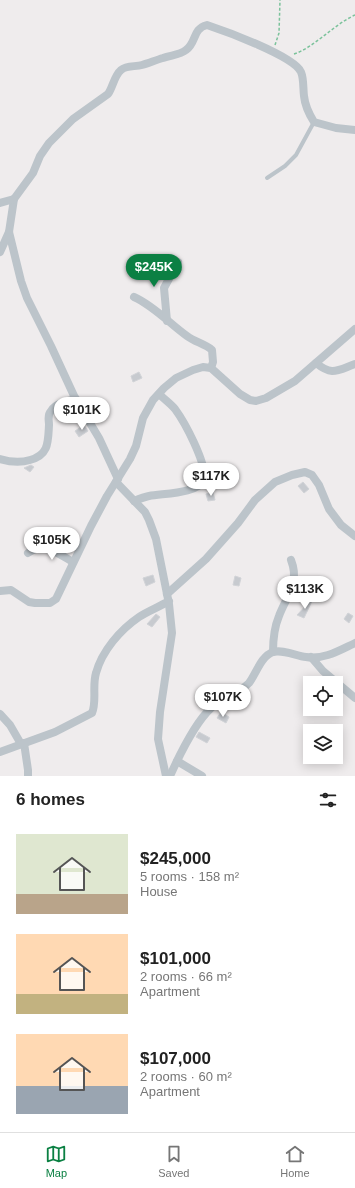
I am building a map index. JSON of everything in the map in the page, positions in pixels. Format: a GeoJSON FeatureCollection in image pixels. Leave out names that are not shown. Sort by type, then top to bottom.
{"type":"FeatureCollection","features":[{"type":"Feature","properties":{"kind":"street"},"geometry":{"type":"LineString","coordinates":[[166,776],[158,739],[160,712],[172,633],[168,597],[156,539],[145,512],[117,480],[99,438],[76,399],[52,346],[27,298],[16,262],[10,232],[14,200],[33,173],[44,149],[73,120],[108,94],[112,89],[119,72],[125,67],[142,65],[186,50],[202,26],[207,25],[261,46],[293,63],[300,71],[304,98],[308,112],[314,122],[336,128],[355,130]]}},
{"type":"Feature","properties":{"kind":"street"},"geometry":{"type":"LineString","coordinates":[[0,203],[14,200]]}},
{"type":"Feature","properties":{"kind":"street"},"geometry":{"type":"LineString","coordinates":[[0,252],[10,232]]}},
{"type":"Feature","properties":{"kind":"street"},"geometry":{"type":"LineString","coordinates":[[167,321],[164,288],[178,262]]}},
{"type":"Feature","properties":{"kind":"street"},"geometry":{"type":"LineString","coordinates":[[134,297],[155,309],[167,321],[192,340],[212,350],[213,362],[211,368]]}},
{"type":"Feature","properties":{"kind":"street"},"geometry":{"type":"LineString","coordinates":[[0,591],[11,590],[29,602],[42,604],[50,603],[56,599],[91,526],[130,459],[136,446],[143,418],[159,394],[176,378],[203,367],[211,368],[240,394],[250,400],[256,401],[266,398],[295,381],[355,329]]}},
{"type":"Feature","properties":{"kind":"street"},"geometry":{"type":"LineString","coordinates":[[316,363],[325,370],[333,372],[355,364]]}},
{"type":"Feature","properties":{"kind":"street"},"geometry":{"type":"LineString","coordinates":[[134,501],[148,496],[187,491],[199,486],[205,479],[205,470],[191,438],[175,408],[159,394]]}},
{"type":"Feature","properties":{"kind":"street"},"geometry":{"type":"LineString","coordinates":[[0,459],[8,462],[20,462],[32,460],[41,455],[46,450],[48,442],[48,415],[50,411],[55,406],[76,399]]}},
{"type":"Feature","properties":{"kind":"street"},"geometry":{"type":"LineString","coordinates":[[0,752],[55,732],[92,713],[94,709],[94,684],[96,673],[104,653],[112,642],[138,618],[168,597],[206,559],[238,523],[255,500],[275,482],[292,475],[305,472],[312,475],[319,485],[329,509],[341,525],[355,536]]}},
{"type":"Feature","properties":{"kind":"street"},"geometry":{"type":"LineString","coordinates":[[28,552],[33,548],[43,548],[57,553],[73,562]]}},
{"type":"Feature","properties":{"kind":"street"},"geometry":{"type":"LineString","coordinates":[[273,652],[274,628],[292,589],[294,568],[291,560]]}},
{"type":"Feature","properties":{"kind":"street"},"geometry":{"type":"LineString","coordinates":[[170,776],[201,719],[211,708],[238,692],[249,682],[265,658],[273,652],[277,651],[306,658],[320,657],[331,654],[355,643]]}},
{"type":"Feature","properties":{"kind":"street"},"geometry":{"type":"LineString","coordinates":[[311,657],[323,671],[355,698]]}},
{"type":"Feature","properties":{"kind":"street"},"geometry":{"type":"LineString","coordinates":[[0,714],[10,725],[23,744],[29,775]]}},
{"type":"Feature","properties":{"kind":"street"},"geometry":{"type":"LineString","coordinates":[[177,761],[202,776]]}},
{"type":"Feature","properties":{"kind":"lane"},"geometry":{"type":"LineString","coordinates":[[267,178],[285,166],[296,156],[314,122]]}},
{"type":"Feature","properties":{"kind":"path"},"geometry":{"type":"LineString","coordinates":[[272,52],[279,33],[280,0]]}},
{"type":"Feature","properties":{"kind":"path"},"geometry":{"type":"LineString","coordinates":[[282,57],[296,54],[337,25],[355,15]]}},
{"type":"Feature","properties":{"kind":"building"},"geometry":{"type":"Polygon","coordinates":[[[139,372],[142,378],[133,382],[131,376],[139,372]]]}},
{"type":"Feature","properties":{"kind":"building"},"geometry":{"type":"Polygon","coordinates":[[[84,425],[88,431],[79,437],[75,431],[84,425]]]}},
{"type":"Feature","properties":{"kind":"building"},"geometry":{"type":"Polygon","coordinates":[[[31,465],[34,467],[30,472],[24,468],[31,465]]]}},
{"type":"Feature","properties":{"kind":"building"},"geometry":{"type":"Polygon","coordinates":[[[303,482],[309,489],[304,493],[298,486],[303,482]]]}},
{"type":"Feature","properties":{"kind":"building"},"geometry":{"type":"Polygon","coordinates":[[[213,492],[215,500],[208,501],[206,494],[213,492]]]}},
{"type":"Feature","properties":{"kind":"building"},"geometry":{"type":"Polygon","coordinates":[[[153,575],[155,582],[146,586],[143,578],[153,575]]]}},
{"type":"Feature","properties":{"kind":"building"},"geometry":{"type":"Polygon","coordinates":[[[235,576],[241,578],[239,586],[233,585],[235,576]]]}},
{"type":"Feature","properties":{"kind":"building"},"geometry":{"type":"Polygon","coordinates":[[[311,600],[312,601],[304,618],[297,615],[311,600]]]}},
{"type":"Feature","properties":{"kind":"building"},"geometry":{"type":"Polygon","coordinates":[[[348,613],[353,616],[349,623],[344,619],[348,613]]]}},
{"type":"Feature","properties":{"kind":"building"},"geometry":{"type":"Polygon","coordinates":[[[156,614],[160,617],[152,627],[147,624],[156,614]]]}},
{"type":"Feature","properties":{"kind":"building"},"geometry":{"type":"Polygon","coordinates":[[[221,712],[229,717],[226,723],[217,718],[221,712]]]}},
{"type":"Feature","properties":{"kind":"building"},"geometry":{"type":"Polygon","coordinates":[[[199,732],[210,738],[207,743],[196,737],[199,732]]]}}]}
